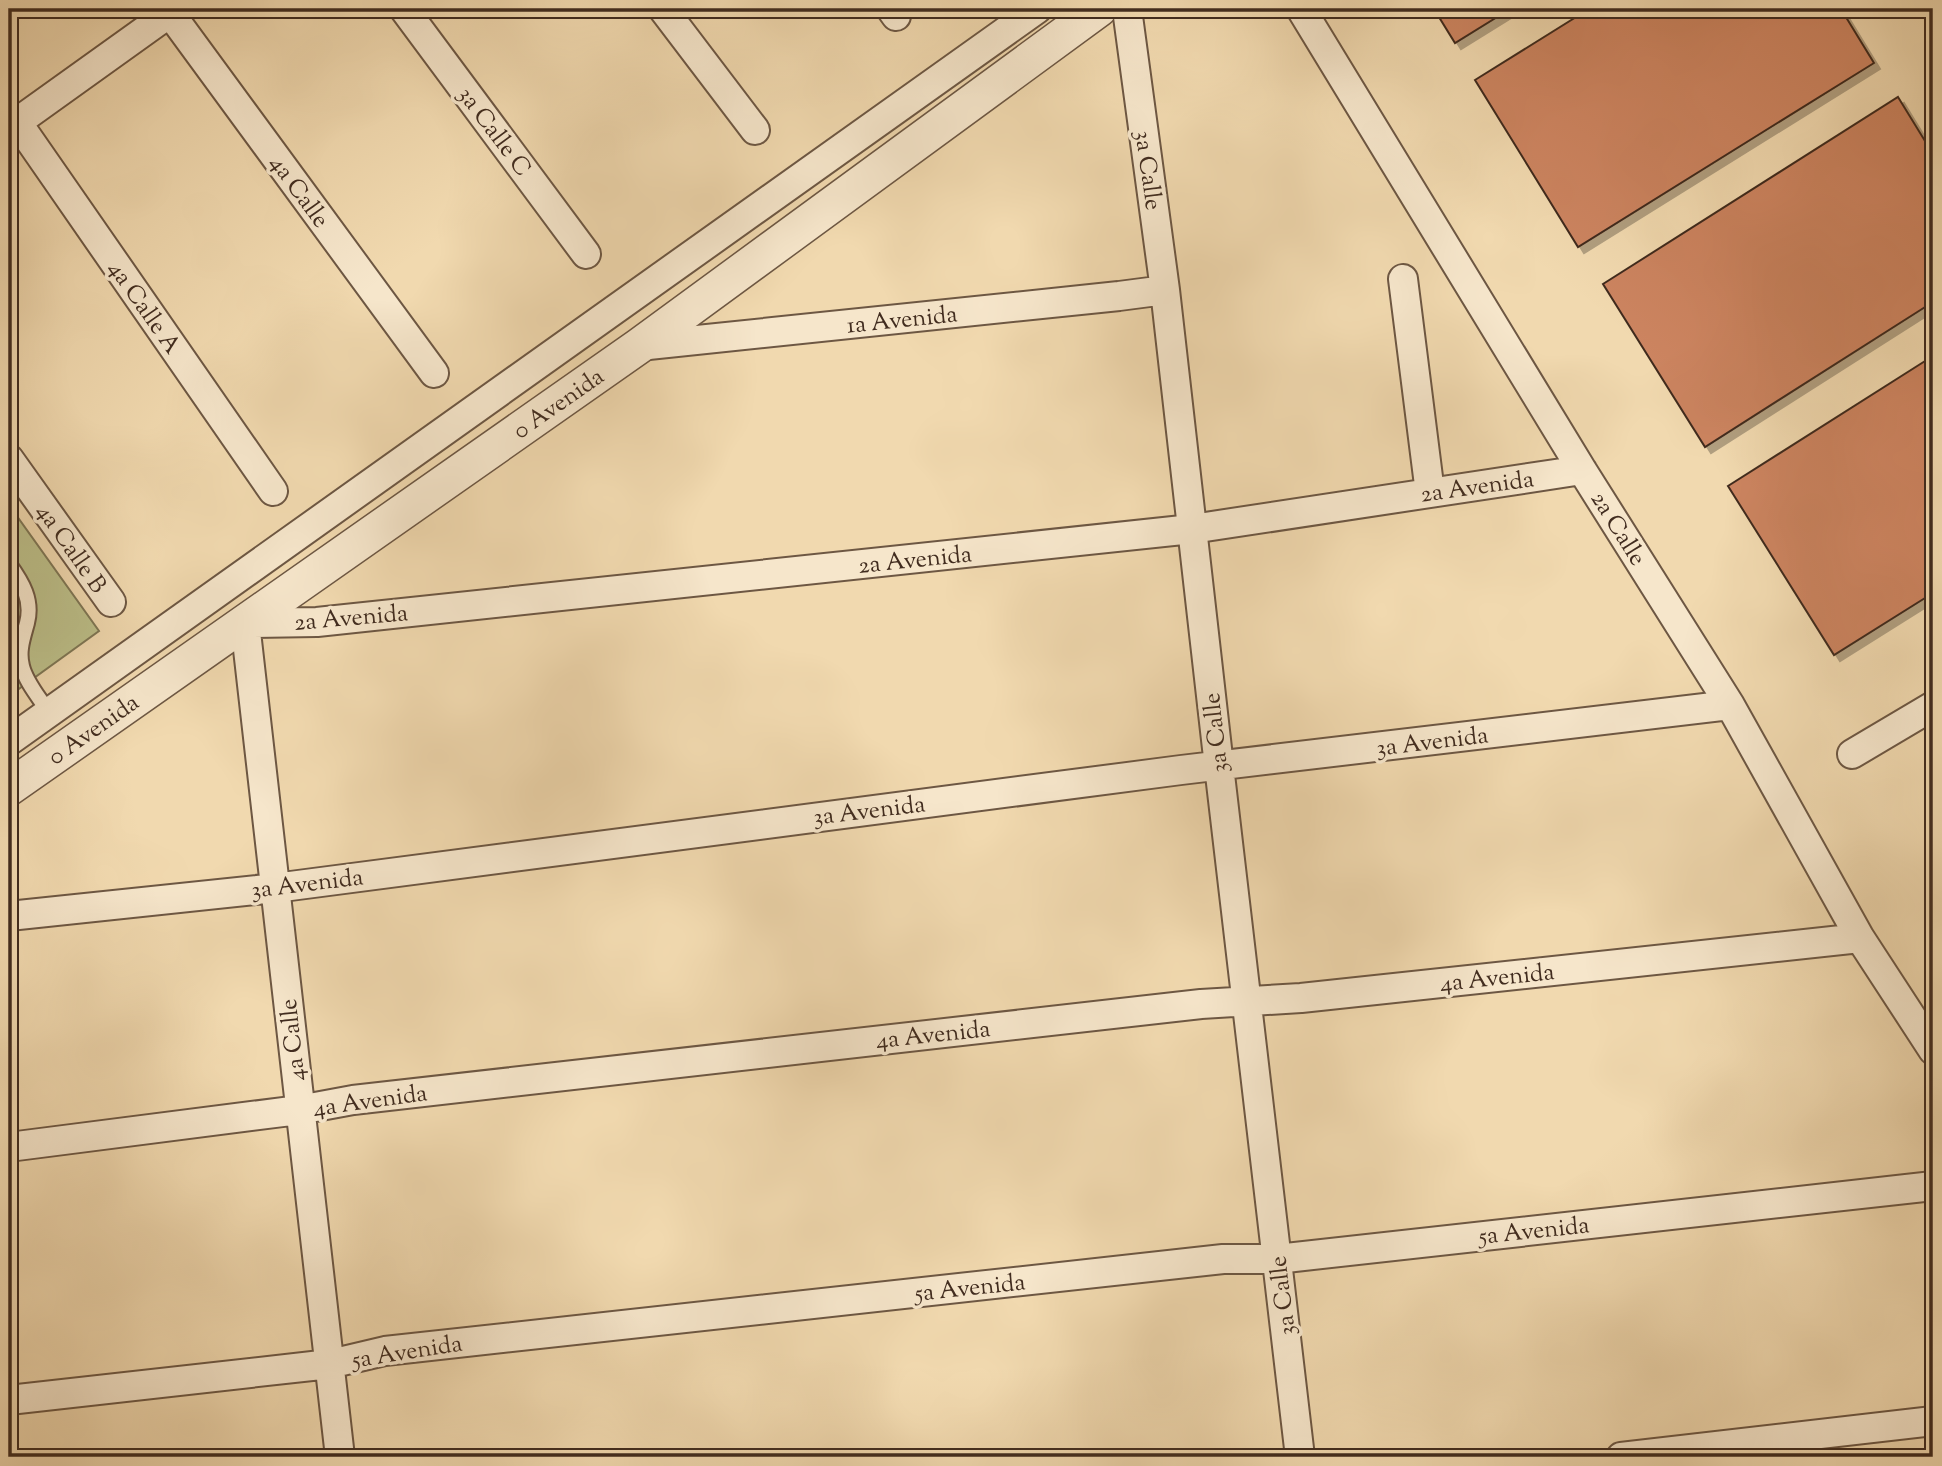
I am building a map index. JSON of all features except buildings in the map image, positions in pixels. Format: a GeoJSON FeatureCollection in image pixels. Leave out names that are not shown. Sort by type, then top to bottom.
{"type":"FeatureCollection","features":[{"type":"Feature","properties":{"kind":"street","name":"3a Calle C"},"geometry":{"type":"LineString","coordinates":[[404,9],[586,254]]}},
{"type":"Feature","properties":{"kind":"street"},"geometry":{"type":"LineString","coordinates":[[663,9],[755,130]]}},
{"type":"Feature","properties":{"kind":"street","name":"0 Avenida"},"geometry":{"type":"LineString","coordinates":[[9,741],[1037,9]]}},
{"type":"Feature","properties":{"kind":"street","name":"0 Avenida"},"geometry":{"type":"LineString","coordinates":[[9,788],[639,346],[1099,9]]}},
{"type":"Feature","properties":{"kind":"street","name":"3a Calle"},"geometry":{"type":"LineString","coordinates":[[1128,9],[1165,290],[1300,1457]]}},
{"type":"Feature","properties":{"kind":"street","name":"2a Calle"},"geometry":{"type":"LineString","coordinates":[[1301,9],[1582,470],[1730,705],[1860,938],[1933,1050]]}},
{"type":"Feature","properties":{"kind":"street"},"geometry":{"type":"LineString","coordinates":[[13,125],[171,10]]}},
{"type":"Feature","properties":{"kind":"street","name":"4a Calle"},"geometry":{"type":"LineString","coordinates":[[171,10],[433,373]]}},
{"type":"Feature","properties":{"kind":"street","name":"4a Calle A"},"geometry":{"type":"LineString","coordinates":[[13,125],[273,491]]}},
{"type":"Feature","properties":{"kind":"street"},"geometry":{"type":"LineString","coordinates":[[1403,279],[1430,493]]}},
{"type":"Feature","properties":{"kind":"street","name":"1a Avenida"},"geometry":{"type":"LineString","coordinates":[[639,346],[1165,290]]}},
{"type":"Feature","properties":{"kind":"street","name":"4a Calle B"},"geometry":{"type":"LineString","coordinates":[[9,459],[111,602]]}},
{"type":"Feature","properties":{"kind":"street","name":"2a Avenida"},"geometry":{"type":"LineString","coordinates":[[245,624],[317,622],[1192,529],[1582,470]]}},
{"type":"Feature","properties":{"kind":"street","name":"4a Calle"},"geometry":{"type":"LineString","coordinates":[[245,624],[340,1457]]}},
{"type":"Feature","properties":{"kind":"street","name":"3a Avenida"},"geometry":{"type":"LineString","coordinates":[[9,916],[275,888],[1219,766],[1730,705]]}},
{"type":"Feature","properties":{"kind":"street"},"geometry":{"type":"LineString","coordinates":[[1852,754],[1933,706]]}},
{"type":"Feature","properties":{"kind":"street","name":"4a Avenida"},"geometry":{"type":"LineString","coordinates":[[9,1147],[299,1110],[353,1100],[1201,1004],[1301,998],[1860,938]]}},
{"type":"Feature","properties":{"kind":"street","name":"5a Avenida"},"geometry":{"type":"LineString","coordinates":[[9,1400],[330,1364],[385,1351],[1210,1260],[1277,1259],[1933,1186]]}},
{"type":"Feature","properties":{"kind":"street"},"geometry":{"type":"LineString","coordinates":[[1621,1457],[1933,1421]]}},
{"type":"Feature","properties":{"kind":"lane"},"geometry":{"type":"LineString","coordinates":[[9,564],[23,583],[27,597],[28,612],[21,645],[22,667],[49,713]]}},
{"type":"Feature","properties":{"kind":"green space"},"geometry":{"type":"Polygon","coordinates":[[[9,505],[99,631],[9,696],[9,505]]]}}]}
